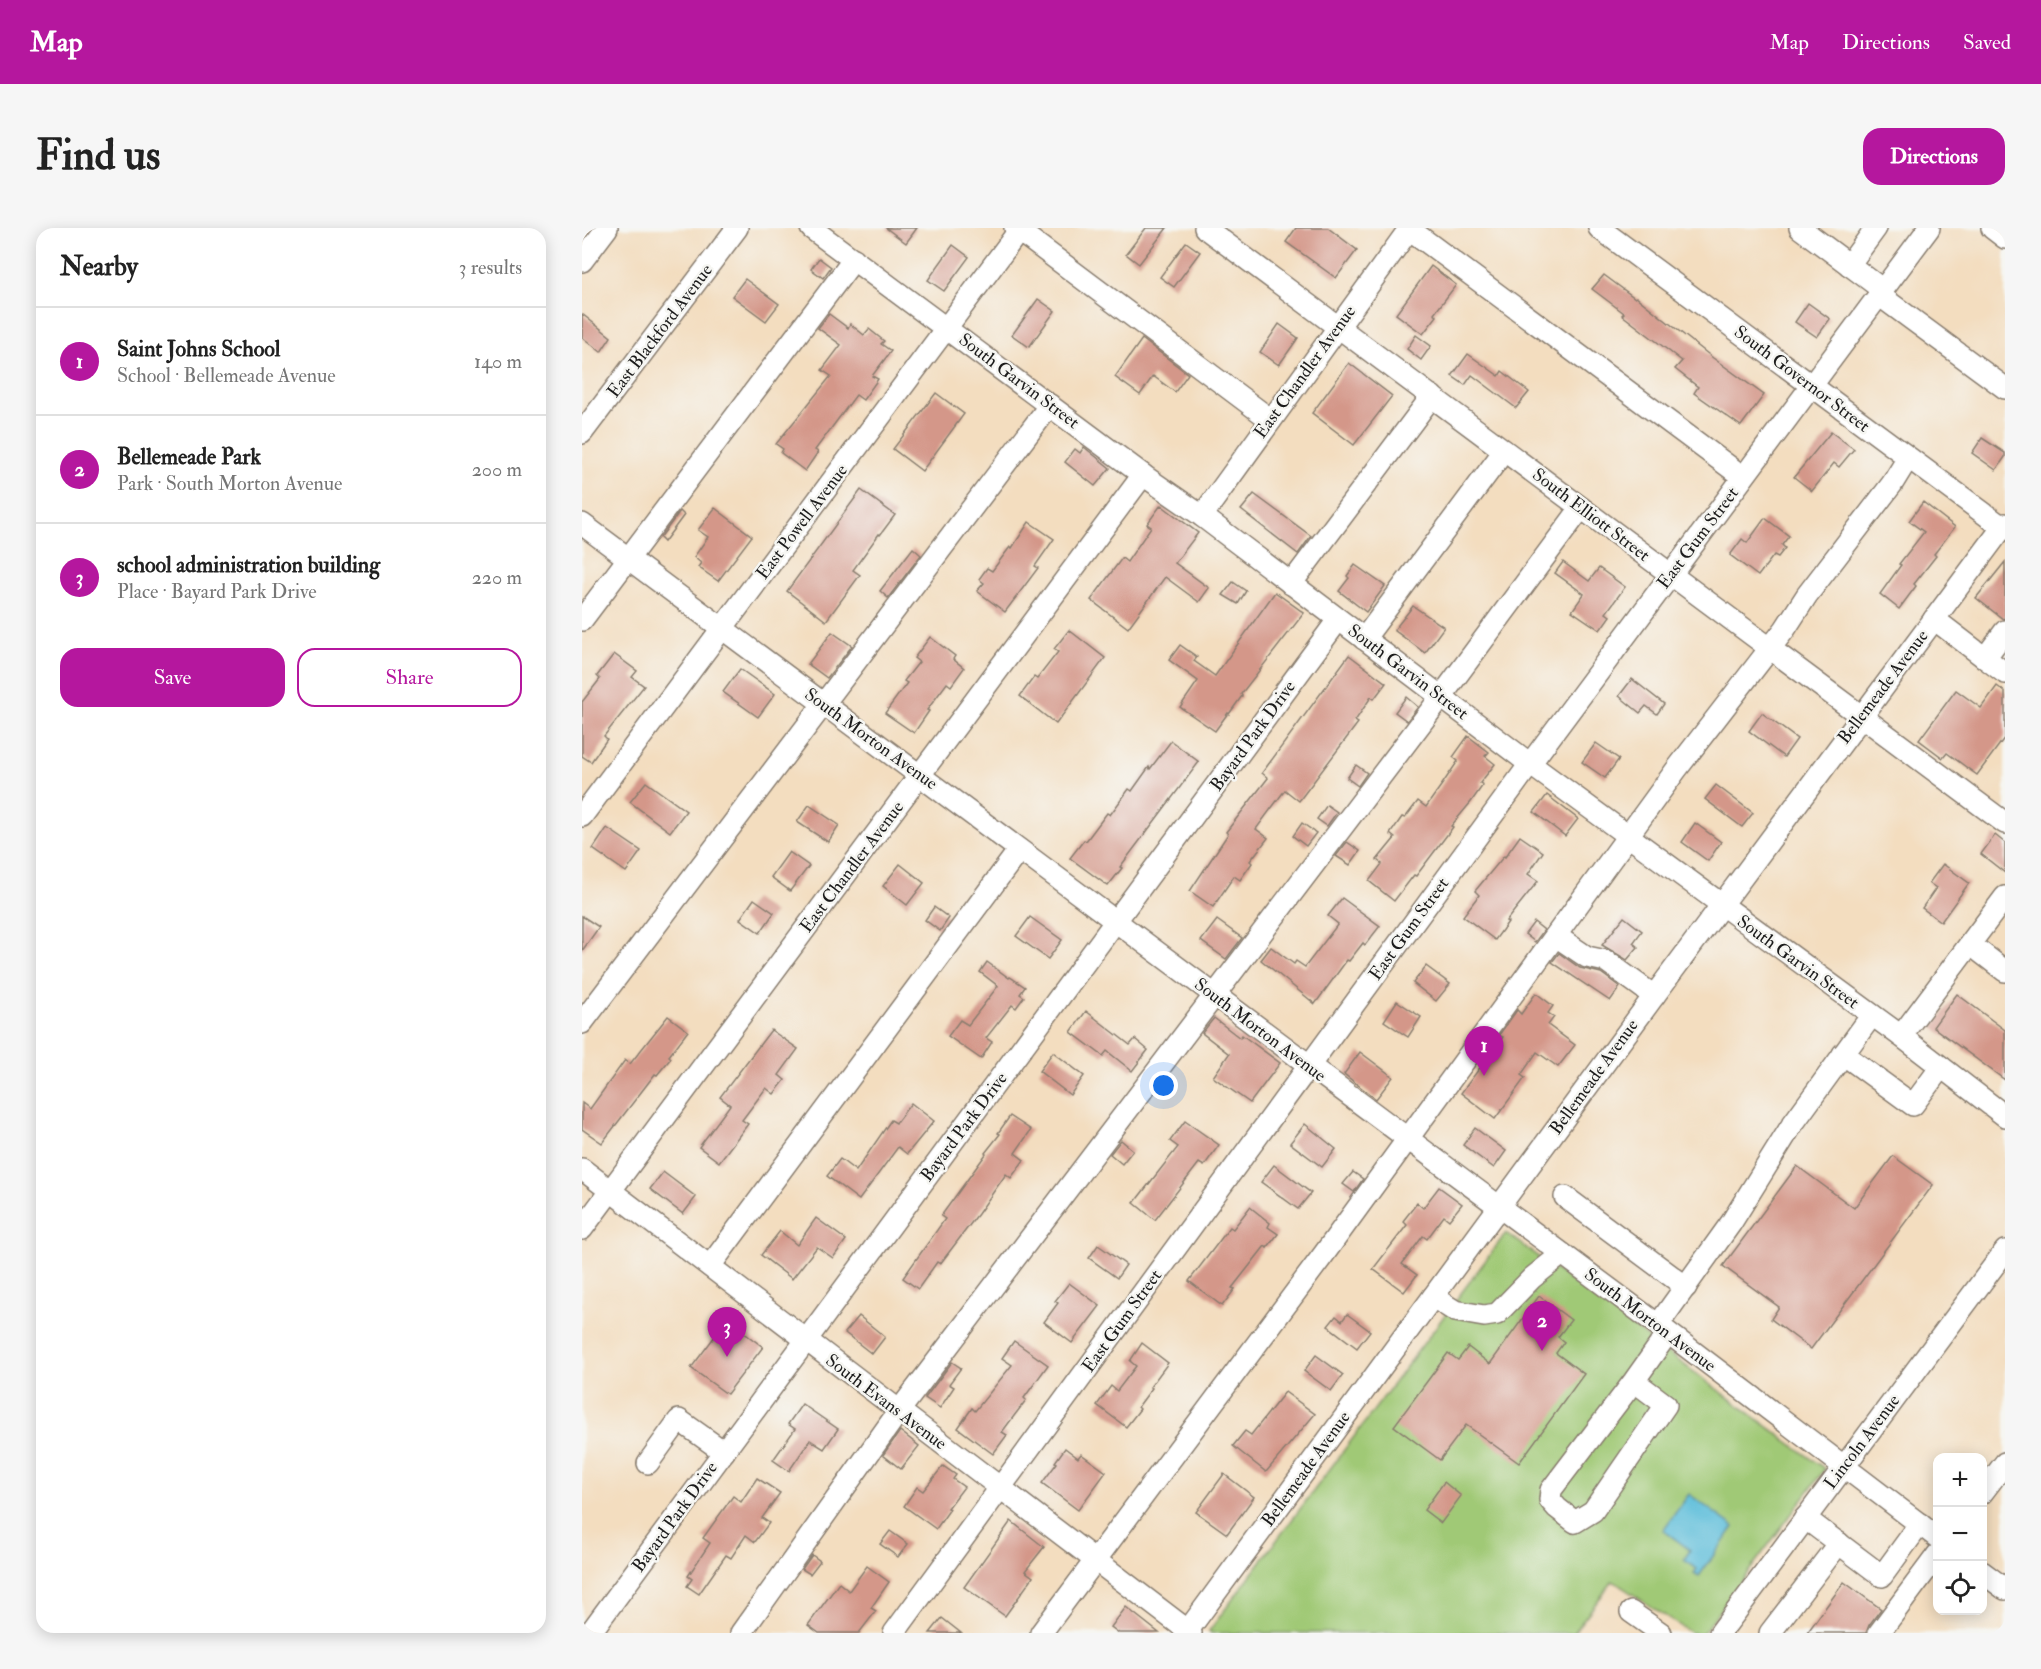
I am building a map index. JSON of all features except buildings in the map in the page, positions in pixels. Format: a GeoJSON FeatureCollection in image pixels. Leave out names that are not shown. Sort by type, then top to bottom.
{"type":"FeatureCollection","features":[{"type":"Feature","properties":{"kind":"street"},"geometry":{"type":"LineString","coordinates":[[582,261],[607,228]]}},
{"type":"Feature","properties":{"kind":"street","name":"East Blackford Avenue"},"geometry":{"type":"LineString","coordinates":[[582,433],[737,228]]}},
{"type":"Feature","properties":{"kind":"street","name":"South Garvin Street"},"geometry":{"type":"LineString","coordinates":[[811,228],[1143,475],[1202,516],[1530,764],[1901,1036],[2005,1116]]}},
{"type":"Feature","properties":{"kind":"street","name":"South Elliott Street"},"geometry":{"type":"LineString","coordinates":[[1205,228],[2005,823]]}},
{"type":"Feature","properties":{"kind":"street"},"geometry":{"type":"LineString","coordinates":[[1409,228],[1743,477]]}},
{"type":"Feature","properties":{"kind":"street","name":"East Chandler Avenue"},"geometry":{"type":"LineString","coordinates":[[1202,516],[1409,228]]}},
{"type":"Feature","properties":{"kind":"street","name":"South Governor Street"},"geometry":{"type":"LineString","coordinates":[[1599,228],[2004,527]]}},
{"type":"Feature","properties":{"kind":"street"},"geometry":{"type":"LineString","coordinates":[[1800,228],[2005,388]]}},
{"type":"Feature","properties":{"kind":"street"},"geometry":{"type":"LineString","coordinates":[[1849,265],[1876,228]]}},
{"type":"Feature","properties":{"kind":"street","name":"East Gum Street"},"geometry":{"type":"LineString","coordinates":[[894,1633],[1530,764],[1929,228]]}},
{"type":"Feature","properties":{"kind":"street"},"geometry":{"type":"LineString","coordinates":[[1992,228],[2005,238]]}},
{"type":"Feature","properties":{"kind":"street"},"geometry":{"type":"LineString","coordinates":[[1019,229],[1271,420]]}},
{"type":"Feature","properties":{"kind":"street","name":"East Powell Avenue"},"geometry":{"type":"LineString","coordinates":[[582,816],[948,328],[1019,229]]}},
{"type":"Feature","properties":{"kind":"street"},"geometry":{"type":"LineString","coordinates":[[582,620],[854,259]]}},
{"type":"Feature","properties":{"kind":"street"},"geometry":{"type":"LineString","coordinates":[[1291,584],[1432,396]]}},
{"type":"Feature","properties":{"kind":"street"},"geometry":{"type":"LineString","coordinates":[[582,1023],[1050,405]]}},
{"type":"Feature","properties":{"kind":"street"},"geometry":{"type":"LineString","coordinates":[[1364,639],[1504,451]]}},
{"type":"Feature","properties":{"kind":"street"},"geometry":{"type":"LineString","coordinates":[[1041,1633],[1324,1254],[1676,770],[1785,629],[1807,595],[1892,484],[1908,458]]}},
{"type":"Feature","properties":{"kind":"street","name":"East Chandler Avenue"},"geometry":{"type":"LineString","coordinates":[[582,1229],[1143,475]]}},
{"type":"Feature","properties":{"kind":"street"},"geometry":{"type":"LineString","coordinates":[[741,1633],[899,1412],[1441,697],[1581,508]]}},
{"type":"Feature","properties":{"kind":"street","name":"South Morton Avenue"},"geometry":{"type":"LineString","coordinates":[[582,524],[1663,1329],[1933,1534]]}},
{"type":"Feature","properties":{"kind":"street","name":"Bellemeade Avenue"},"geometry":{"type":"LineString","coordinates":[[1188,1632],[1721,905],[2004,527]]}},
{"type":"Feature","properties":{"kind":"street"},"geometry":{"type":"LineString","coordinates":[[1934,619],[2005,674]]}},
{"type":"Feature","properties":{"kind":"street","name":"Bayard Park Drive"},"geometry":{"type":"LineString","coordinates":[[590,1633],[1338,620]]}},
{"type":"Feature","properties":{"kind":"street"},"geometry":{"type":"LineString","coordinates":[[1984,658],[2005,631]]}},
{"type":"Feature","properties":{"kind":"street"},"geometry":{"type":"LineString","coordinates":[[710,1266],[1019,850]]}},
{"type":"Feature","properties":{"kind":"street"},"geometry":{"type":"LineString","coordinates":[[1901,1036],[2005,897]]}},
{"type":"Feature","properties":{"kind":"street"},"geometry":{"type":"LineString","coordinates":[[1556,936],[1587,957],[1606,961],[1654,996]]}},
{"type":"Feature","properties":{"kind":"street"},"geometry":{"type":"LineString","coordinates":[[1970,944],[2005,971]]}},
{"type":"Feature","properties":{"kind":"street"},"geometry":{"type":"LineString","coordinates":[[1634,1382],[1666,1405],[1593,1511],[1575,1522],[1550,1500],[1551,1490],[1634,1382],[1686,1287],[1731,1223],[1792,1125],[1872,1015]]}},
{"type":"Feature","properties":{"kind":"street"},"geometry":{"type":"LineString","coordinates":[[1843,1054],[1913,1105],[1941,1067]]}},
{"type":"Feature","properties":{"kind":"street","name":"South Evans Avenue"},"geometry":{"type":"LineString","coordinates":[[582,1169],[1188,1632]]}},
{"type":"Feature","properties":{"kind":"street"},"geometry":{"type":"LineString","coordinates":[[1565,1197],[1686,1287]]}},
{"type":"Feature","properties":{"kind":"street"},"geometry":{"type":"LineString","coordinates":[[1433,1297],[1455,1311],[1484,1316],[1497,1314],[1532,1278],[1562,1254]]}},
{"type":"Feature","properties":{"kind":"street","name":"Lincoln Avenue"},"geometry":{"type":"LineString","coordinates":[[1720,1633],[2004,1255]]}},
{"type":"Feature","properties":{"kind":"street"},"geometry":{"type":"LineString","coordinates":[[648,1463],[679,1420],[724,1452]]}},
{"type":"Feature","properties":{"kind":"street"},"geometry":{"type":"LineString","coordinates":[[1987,1487],[2005,1462]]}},
{"type":"Feature","properties":{"kind":"street"},"geometry":{"type":"LineString","coordinates":[[1805,1518],[1882,1576],[1920,1524]]}},
{"type":"Feature","properties":{"kind":"street"},"geometry":{"type":"LineString","coordinates":[[1770,1633],[1839,1543]]}},
{"type":"Feature","properties":{"kind":"street"},"geometry":{"type":"LineString","coordinates":[[1879,1633],[1933,1561]]}},
{"type":"Feature","properties":{"kind":"street"},"geometry":{"type":"LineString","coordinates":[[1987,1575],[2005,1588]]}},
{"type":"Feature","properties":{"kind":"street"},"geometry":{"type":"LineString","coordinates":[[1631,1612],[1661,1633]]}},
{"type":"Feature","properties":{"kind":"green space"},"geometry":{"type":"Polygon","coordinates":[[[1506,1233],[1825,1469],[1703,1633],[1691,1633],[1613,1581],[1573,1633],[1211,1633],[1209,1631],[1506,1233]]]}},
{"type":"Feature","properties":{"kind":"water"},"geometry":{"type":"Polygon","coordinates":[[[1689,1494],[1734,1527],[1699,1576],[1694,1573],[1697,1569],[1684,1560],[1690,1550],[1663,1530],[1689,1494]]]}},
{"type":"Feature","properties":{"kind":"place","name":"Saint Johns School"},"geometry":{"type":"Point","coordinates":[1484,1076]}},
{"type":"Feature","properties":{"kind":"place","name":"Bellemeade Park"},"geometry":{"type":"Point","coordinates":[1542,1351]}},
{"type":"Feature","properties":{"kind":"place","name":"school administration building"},"geometry":{"type":"Point","coordinates":[727,1357]}}]}
